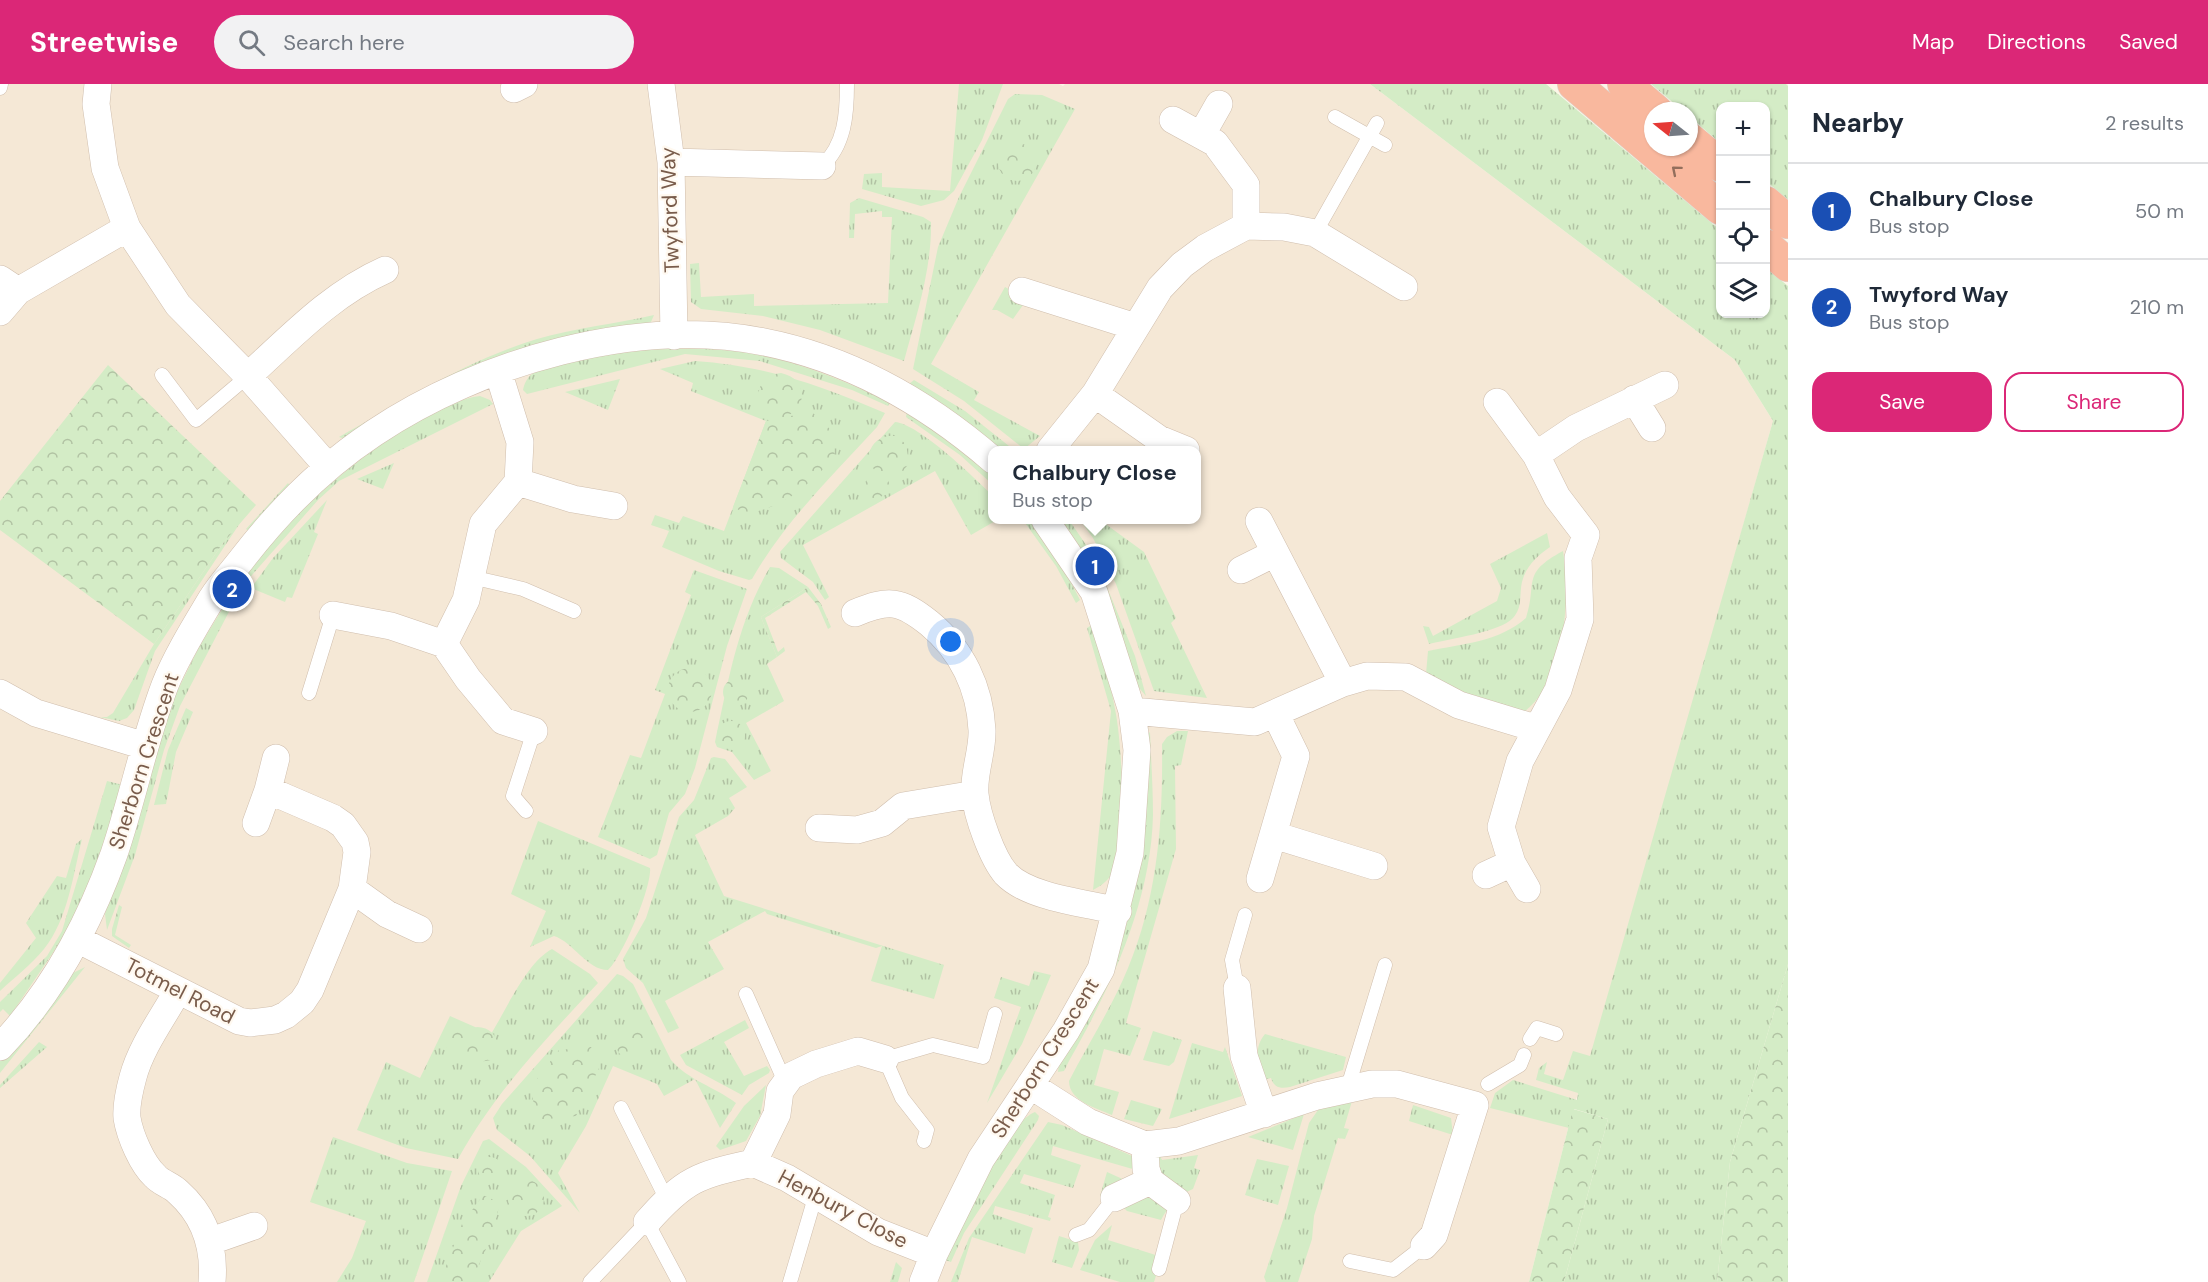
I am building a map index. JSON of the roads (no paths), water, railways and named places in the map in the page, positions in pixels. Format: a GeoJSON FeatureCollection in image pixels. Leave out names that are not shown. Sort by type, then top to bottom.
{"type":"FeatureCollection","features":[{"type":"Feature","properties":{"kind":"highway"},"geometry":{"type":"LineString","coordinates":[[1574,84],[1716,205]]}},
{"type":"Feature","properties":{"kind":"highway"},"geometry":{"type":"LineString","coordinates":[[1624,84],[1645,102]]}},
{"type":"Feature","properties":{"kind":"highway"},"geometry":{"type":"LineString","coordinates":[[1698,147],[1716,162]]}},
{"type":"Feature","properties":{"kind":"highway"},"geometry":{"type":"LineString","coordinates":[[1770,206],[1788,222]]}},
{"type":"Feature","properties":{"kind":"highway"},"geometry":{"type":"LineString","coordinates":[[1770,249],[1788,265]]}},
{"type":"Feature","properties":{"kind":"street"},"geometry":{"type":"LineString","coordinates":[[98,84],[96,104],[105,168],[127,228],[178,305],[248,376],[328,467]]}},
{"type":"Feature","properties":{"kind":"street","name":"Twyford Way"},"geometry":{"type":"LineString","coordinates":[[661,84],[671,162],[674,336]]}},
{"type":"Feature","properties":{"kind":"street"},"geometry":{"type":"LineString","coordinates":[[1202,134],[1219,104]]}},
{"type":"Feature","properties":{"kind":"street"},"geometry":{"type":"LineString","coordinates":[[1173,120],[1215,143],[1246,185],[1246,226]]}},
{"type":"Feature","properties":{"kind":"street"},"geometry":{"type":"LineString","coordinates":[[671,162],[822,166]]}},
{"type":"Feature","properties":{"kind":"street"},"geometry":{"type":"LineString","coordinates":[[1053,446],[1095,394],[1160,288],[1182,265],[1205,248],[1246,226],[1284,227],[1316,233],[1404,286]]}},
{"type":"Feature","properties":{"kind":"street"},"geometry":{"type":"LineString","coordinates":[[0,312],[9,285],[127,228]]}},
{"type":"Feature","properties":{"kind":"street"},"geometry":{"type":"LineString","coordinates":[[248,376],[318,312],[355,283],[385,270]]}},
{"type":"Feature","properties":{"kind":"street"},"geometry":{"type":"LineString","coordinates":[[1022,291],[1136,327]]}},
{"type":"Feature","properties":{"kind":"street","name":"Sherborn Crescent"},"geometry":{"type":"LineString","coordinates":[[0,1047],[51,982],[77,939],[113,855],[166,682],[214,594],[264,530],[328,467],[375,432],[437,397],[498,371],[558,352],[622,339],[713,335],[764,342],[848,368],[903,394],[964,435],[988,456]]}},
{"type":"Feature","properties":{"kind":"street"},"geometry":{"type":"LineString","coordinates":[[444,644],[466,600],[483,524],[518,482],[520,442],[498,371]]}},
{"type":"Feature","properties":{"kind":"street"},"geometry":{"type":"LineString","coordinates":[[1536,454],[1576,428],[1665,385]]}},
{"type":"Feature","properties":{"kind":"street"},"geometry":{"type":"LineString","coordinates":[[1095,394],[1159,439],[1176,446]]}},
{"type":"Feature","properties":{"kind":"street"},"geometry":{"type":"LineString","coordinates":[[1634,399],[1652,428]]}},
{"type":"Feature","properties":{"kind":"street"},"geometry":{"type":"LineString","coordinates":[[1497,402],[1536,454],[1557,497],[1586,535],[1578,558],[1580,619],[1558,690],[1535,728],[1520,761],[1501,827],[1512,863],[1527,889]]}},
{"type":"Feature","properties":{"kind":"street"},"geometry":{"type":"LineString","coordinates":[[518,482],[573,499],[614,506]]}},
{"type":"Feature","properties":{"kind":"street"},"geometry":{"type":"LineString","coordinates":[[1259,521],[1343,683]]}},
{"type":"Feature","properties":{"kind":"street","name":"Sherborn Crescent"},"geometry":{"type":"LineString","coordinates":[[923,1282],[934,1254],[981,1159],[1066,1030],[1101,969],[1118,911],[1130,853],[1136,798],[1137,750],[1132,711],[1094,592],[1048,524]]}},
{"type":"Feature","properties":{"kind":"street"},"geometry":{"type":"LineString","coordinates":[[1241,570],[1275,553]]}},
{"type":"Feature","properties":{"kind":"street"},"geometry":{"type":"LineString","coordinates":[[855,613],[882,602],[911,609],[939,632],[962,658],[977,696],[982,731],[975,794],[990,848],[1006,874],[1025,887],[1118,911]]}},
{"type":"Feature","properties":{"kind":"street"},"geometry":{"type":"LineString","coordinates":[[333,615],[391,626],[444,644],[503,721],[534,732]]}},
{"type":"Feature","properties":{"kind":"street"},"geometry":{"type":"LineString","coordinates":[[1132,711],[1256,722],[1343,683],[1367,676],[1406,677],[1459,705],[1535,728]]}},
{"type":"Feature","properties":{"kind":"street"},"geometry":{"type":"LineString","coordinates":[[0,693],[36,713],[145,746]]}},
{"type":"Feature","properties":{"kind":"street"},"geometry":{"type":"LineString","coordinates":[[1260,879],[1296,756],[1276,715]]}},
{"type":"Feature","properties":{"kind":"street"},"geometry":{"type":"LineString","coordinates":[[256,823],[276,758]]}},
{"type":"Feature","properties":{"kind":"street","name":"Totmel Road"},"geometry":{"type":"LineString","coordinates":[[77,939],[239,1022],[262,1022],[286,1016],[296,1009],[310,990],[352,889],[357,852],[355,842],[344,825],[268,790]]}},
{"type":"Feature","properties":{"kind":"street"},"geometry":{"type":"LineString","coordinates":[[819,828],[857,830],[882,823],[903,806],[975,794]]}},
{"type":"Feature","properties":{"kind":"street"},"geometry":{"type":"LineString","coordinates":[[1274,835],[1374,866]]}},
{"type":"Feature","properties":{"kind":"street"},"geometry":{"type":"LineString","coordinates":[[1486,875],[1512,863]]}},
{"type":"Feature","properties":{"kind":"street"},"geometry":{"type":"LineString","coordinates":[[352,889],[387,914],[418,929]]}},
{"type":"Feature","properties":{"kind":"street"},"geometry":{"type":"LineString","coordinates":[[1237,988],[1253,1023],[1244,1056],[1264,1114]]}},
{"type":"Feature","properties":{"kind":"street"},"geometry":{"type":"LineString","coordinates":[[177,992],[142,1053],[133,1077],[127,1117],[140,1154],[154,1176],[178,1191],[199,1218],[211,1241],[214,1259],[212,1282]]}},
{"type":"Feature","properties":{"kind":"street"},"geometry":{"type":"LineString","coordinates":[[785,1082],[790,1076],[816,1064],[858,1051],[885,1059]]}},
{"type":"Feature","properties":{"kind":"street","name":"Henbury Close"},"geometry":{"type":"LineString","coordinates":[[753,1163],[777,1114],[780,1091],[785,1082]]}},
{"type":"Feature","properties":{"kind":"street"},"geometry":{"type":"LineString","coordinates":[[1030,1085],[1088,1122],[1145,1144],[1179,1141],[1317,1096],[1372,1084],[1397,1084],[1482,1094],[1434,1235],[1424,1246]]}},
{"type":"Feature","properties":{"kind":"street"},"geometry":{"type":"LineString","coordinates":[[1145,1144],[1146,1168],[1150,1181],[1177,1201]]}},
{"type":"Feature","properties":{"kind":"street","name":"Henbury Close"},"geometry":{"type":"LineString","coordinates":[[647,1222],[667,1200],[690,1181],[716,1171],[753,1163],[816,1194],[878,1232],[934,1254]]}},
{"type":"Feature","properties":{"kind":"street"},"geometry":{"type":"LineString","coordinates":[[1114,1198],[1150,1181]]}},
{"type":"Feature","properties":{"kind":"street"},"geometry":{"type":"LineString","coordinates":[[211,1241],[254,1226]]}},
{"type":"Feature","properties":{"kind":"lane"},"geometry":{"type":"LineString","coordinates":[[0,88],[1,84]]}},
{"type":"Feature","properties":{"kind":"lane"},"geometry":{"type":"LineString","coordinates":[[822,166],[835,154],[841,136],[846,116],[847,84]]}},
{"type":"Feature","properties":{"kind":"lane"},"geometry":{"type":"LineString","coordinates":[[1335,117],[1385,145]]}},
{"type":"Feature","properties":{"kind":"lane"},"geometry":{"type":"LineString","coordinates":[[1316,233],[1377,123]]}},
{"type":"Feature","properties":{"kind":"lane"},"geometry":{"type":"LineString","coordinates":[[162,375],[196,420],[248,376]]}},
{"type":"Feature","properties":{"kind":"lane"},"geometry":{"type":"LineString","coordinates":[[471,577],[523,589],[574,611]]}},
{"type":"Feature","properties":{"kind":"lane"},"geometry":{"type":"LineString","coordinates":[[309,693],[333,615]]}},
{"type":"Feature","properties":{"kind":"lane"},"geometry":{"type":"LineString","coordinates":[[526,811],[513,796],[534,732]]}},
{"type":"Feature","properties":{"kind":"lane"},"geometry":{"type":"LineString","coordinates":[[1237,988],[1232,960],[1245,915]]}},
{"type":"Feature","properties":{"kind":"lane"},"geometry":{"type":"LineString","coordinates":[[1347,1090],[1385,965]]}},
{"type":"Feature","properties":{"kind":"lane"},"geometry":{"type":"LineString","coordinates":[[746,994],[785,1082]]}},
{"type":"Feature","properties":{"kind":"lane"},"geometry":{"type":"LineString","coordinates":[[924,1141],[927,1130],[902,1098],[885,1059],[933,1045],[983,1057],[995,1014]]}},
{"type":"Feature","properties":{"kind":"lane"},"geometry":{"type":"LineString","coordinates":[[1530,1039],[1536,1028],[1556,1034]]}},
{"type":"Feature","properties":{"kind":"lane"},"geometry":{"type":"LineString","coordinates":[[1482,1094],[1520,1065],[1524,1055]]}},
{"type":"Feature","properties":{"kind":"lane"},"geometry":{"type":"LineString","coordinates":[[621,1108],[667,1200]]}},
{"type":"Feature","properties":{"kind":"lane"},"geometry":{"type":"LineString","coordinates":[[790,1282],[816,1194]]}},
{"type":"Feature","properties":{"kind":"lane"},"geometry":{"type":"LineString","coordinates":[[1076,1235],[1089,1230],[1114,1198]]}},
{"type":"Feature","properties":{"kind":"lane"},"geometry":{"type":"LineString","coordinates":[[1159,1269],[1177,1201]]}},
{"type":"Feature","properties":{"kind":"lane"},"geometry":{"type":"LineString","coordinates":[[590,1282],[647,1222],[679,1282]]}},
{"type":"Feature","properties":{"kind":"lane"},"geometry":{"type":"LineString","coordinates":[[1350,1262],[1393,1270],[1424,1246]]}},
{"type":"Feature","properties":{"kind":"place","name":"Chalbury Close"},"geometry":{"type":"Point","coordinates":[1095,566]}},
{"type":"Feature","properties":{"kind":"place","name":"Twyford Way"},"geometry":{"type":"Point","coordinates":[232,589]}}]}
